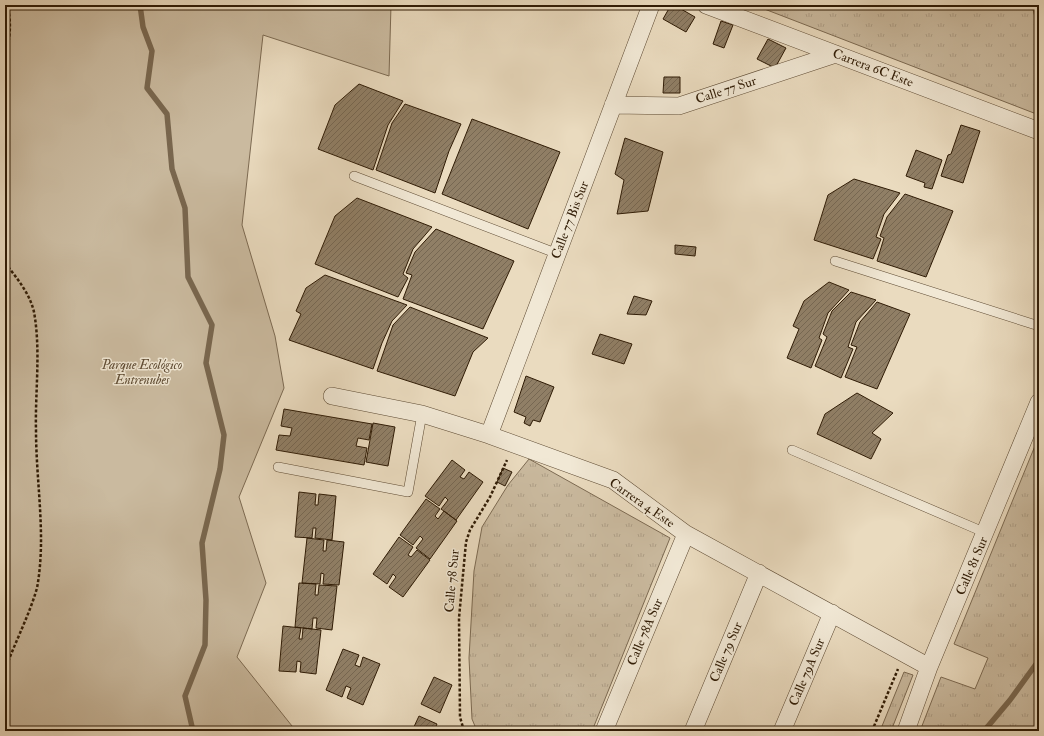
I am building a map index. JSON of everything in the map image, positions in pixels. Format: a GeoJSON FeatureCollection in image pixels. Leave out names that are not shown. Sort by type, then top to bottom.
{"type":"FeatureCollection","features":[{"type":"Feature","properties":{"kind":"street","name":"Calle 77 Bis Sur"},"geometry":{"type":"LineString","coordinates":[[489,435],[651,5]]}},
{"type":"Feature","properties":{"kind":"street","name":"Carrera 6C Este"},"geometry":{"type":"LineString","coordinates":[[706,5],[1039,131]]}},
{"type":"Feature","properties":{"kind":"street","name":"Calle 77 Sur"},"geometry":{"type":"LineString","coordinates":[[613,105],[680,106],[836,54]]}},
{"type":"Feature","properties":{"kind":"street","name":"Carrera 4 Este"},"geometry":{"type":"LineString","coordinates":[[332,396],[422,414],[489,435],[613,480],[686,534],[929,667]]}},
{"type":"Feature","properties":{"kind":"street","name":"Calle 81 Sur"},"geometry":{"type":"LineString","coordinates":[[906,731],[929,667],[986,533],[1039,402]]}},
{"type":"Feature","properties":{"kind":"street","name":"Calle 78A Sur"},"geometry":{"type":"LineString","coordinates":[[604,731],[686,534]]}},
{"type":"Feature","properties":{"kind":"street","name":"Calle 79 Sur"},"geometry":{"type":"LineString","coordinates":[[693,731],[759,573]]}},
{"type":"Feature","properties":{"kind":"street","name":"Calle 79A Sur"},"geometry":{"type":"LineString","coordinates":[[782,731],[832,613]]}},
{"type":"Feature","properties":{"kind":"lane"},"geometry":{"type":"LineString","coordinates":[[354,176],[558,254]]}},
{"type":"Feature","properties":{"kind":"lane"},"geometry":{"type":"LineString","coordinates":[[835,261],[1039,326]]}},
{"type":"Feature","properties":{"kind":"lane"},"geometry":{"type":"LineString","coordinates":[[278,468],[408,492],[422,414]]}},
{"type":"Feature","properties":{"kind":"lane"},"geometry":{"type":"LineString","coordinates":[[792,450],[986,533]]}},
{"type":"Feature","properties":{"kind":"path"},"geometry":{"type":"LineString","coordinates":[[5,56],[9,41],[10,14],[7,5]]}},
{"type":"Feature","properties":{"kind":"path"},"geometry":{"type":"LineString","coordinates":[[5,263],[27,293],[33,311],[36,332],[36,431],[41,523],[41,559],[37,587],[27,618],[12,650],[5,670]]}},
{"type":"Feature","properties":{"kind":"path","name":"Calle 78 Sur"},"geometry":{"type":"LineString","coordinates":[[464,731],[460,717],[459,618],[466,542],[470,530],[490,496],[514,444]]}},
{"type":"Feature","properties":{"kind":"path"},"geometry":{"type":"LineString","coordinates":[[872,731],[904,654]]}},
{"type":"Feature","properties":{"kind":"green space","name":"Parque Ecológico Entrenubes"},"geometry":{"type":"Polygon","coordinates":[[[5,5],[391,5],[389,76],[263,35],[242,225],[275,336],[284,388],[239,497],[266,583],[237,657],[296,731],[5,731],[5,5]]]}},
{"type":"Feature","properties":{"kind":"green space"},"geometry":{"type":"Polygon","coordinates":[[[754,5],[1032,5],[1039,35],[1039,115],[754,5]]]}},
{"type":"Feature","properties":{"kind":"green space"},"geometry":{"type":"Polygon","coordinates":[[[1039,436],[1039,731],[920,731],[941,677],[975,689],[988,658],[954,644],[1039,436]]]}},
{"type":"Feature","properties":{"kind":"green space"},"geometry":{"type":"Polygon","coordinates":[[[529,459],[670,538],[592,731],[477,731],[472,719],[469,658],[474,571],[482,527],[508,485],[529,459]]]}},
{"type":"Feature","properties":{"kind":"green space"},"geometry":{"type":"Polygon","coordinates":[[[904,672],[913,675],[891,731],[880,731],[904,672]]]}},
{"type":"Feature","properties":{"kind":"building"},"geometry":{"type":"Polygon","coordinates":[[[671,5],[674,5],[695,17],[686,32],[663,19],[671,5]]]}},
{"type":"Feature","properties":{"kind":"building"},"geometry":{"type":"Polygon","coordinates":[[[721,21],[733,25],[724,48],[713,44],[721,21]]]}},
{"type":"Feature","properties":{"kind":"building"},"geometry":{"type":"Polygon","coordinates":[[[768,39],[786,48],[775,68],[757,59],[768,39]]]}},
{"type":"Feature","properties":{"kind":"building"},"geometry":{"type":"Polygon","coordinates":[[[664,77],[680,77],[680,93],[663,93],[664,77]]]}},
{"type":"Feature","properties":{"kind":"building"},"geometry":{"type":"Polygon","coordinates":[[[359,84],[403,101],[388,125],[373,170],[318,149],[335,105],[359,84]]]}},
{"type":"Feature","properties":{"kind":"building"},"geometry":{"type":"Polygon","coordinates":[[[405,104],[461,124],[449,151],[435,193],[376,170],[392,123],[405,104]]]}},
{"type":"Feature","properties":{"kind":"building"},"geometry":{"type":"Polygon","coordinates":[[[472,119],[560,152],[528,229],[442,194],[472,119]]]}},
{"type":"Feature","properties":{"kind":"building"},"geometry":{"type":"Polygon","coordinates":[[[961,125],[980,131],[963,183],[941,176],[948,155],[951,154],[961,125]]]}},
{"type":"Feature","properties":{"kind":"building"},"geometry":{"type":"Polygon","coordinates":[[[625,138],[663,152],[648,211],[617,214],[624,180],[615,174],[625,138]]]}},
{"type":"Feature","properties":{"kind":"building"},"geometry":{"type":"Polygon","coordinates":[[[916,150],[942,160],[932,189],[924,187],[925,183],[906,176],[916,150]]]}},
{"type":"Feature","properties":{"kind":"building"},"geometry":{"type":"Polygon","coordinates":[[[854,179],[900,193],[884,214],[876,237],[881,239],[873,259],[814,240],[828,195],[854,179]]]}},
{"type":"Feature","properties":{"kind":"building"},"geometry":{"type":"Polygon","coordinates":[[[905,194],[953,211],[926,277],[877,261],[884,238],[880,236],[887,217],[905,194]]]}},
{"type":"Feature","properties":{"kind":"building"},"geometry":{"type":"Polygon","coordinates":[[[357,198],[432,227],[413,249],[403,274],[408,278],[398,297],[315,264],[335,216],[357,198]]]}},
{"type":"Feature","properties":{"kind":"building"},"geometry":{"type":"Polygon","coordinates":[[[436,229],[514,261],[483,329],[403,299],[412,275],[406,273],[415,252],[436,229]]]}},
{"type":"Feature","properties":{"kind":"building"},"geometry":{"type":"Polygon","coordinates":[[[675,245],[696,247],[695,256],[675,254],[675,245]]]}},
{"type":"Feature","properties":{"kind":"building"},"geometry":{"type":"Polygon","coordinates":[[[325,275],[407,305],[392,321],[382,343],[373,369],[289,340],[301,314],[296,311],[306,288],[325,275]]]}},
{"type":"Feature","properties":{"kind":"building"},"geometry":{"type":"Polygon","coordinates":[[[829,282],[849,290],[828,313],[819,338],[822,340],[811,368],[787,358],[799,329],[793,326],[804,301],[829,282]]]}},
{"type":"Feature","properties":{"kind":"building"},"geometry":{"type":"Polygon","coordinates":[[[851,292],[876,300],[856,322],[848,347],[853,349],[841,378],[815,366],[827,337],[823,334],[832,311],[851,292]]]}},
{"type":"Feature","properties":{"kind":"building"},"geometry":{"type":"Polygon","coordinates":[[[634,296],[652,301],[646,315],[627,314],[634,296]]]}},
{"type":"Feature","properties":{"kind":"building"},"geometry":{"type":"Polygon","coordinates":[[[877,302],[910,314],[877,389],[845,377],[857,347],[851,345],[860,322],[877,302]]]}},
{"type":"Feature","properties":{"kind":"building"},"geometry":{"type":"Polygon","coordinates":[[[410,307],[488,338],[473,352],[455,396],[377,371],[393,325],[410,307]]]}},
{"type":"Feature","properties":{"kind":"building"},"geometry":{"type":"Polygon","coordinates":[[[600,334],[632,344],[624,364],[592,354],[600,334]]]}},
{"type":"Feature","properties":{"kind":"building"},"geometry":{"type":"Polygon","coordinates":[[[526,376],[554,387],[540,422],[533,420],[530,426],[524,423],[526,417],[514,412],[526,376]]]}},
{"type":"Feature","properties":{"kind":"building"},"geometry":{"type":"Polygon","coordinates":[[[857,393],[893,413],[872,433],[881,439],[871,459],[817,434],[825,414],[857,393]]]}},
{"type":"Feature","properties":{"kind":"building"},"geometry":{"type":"Polygon","coordinates":[[[284,409],[372,424],[369,440],[358,438],[356,446],[367,448],[364,465],[276,450],[279,435],[290,436],[292,428],[281,426],[284,409]]]}},
{"type":"Feature","properties":{"kind":"building"},"geometry":{"type":"Polygon","coordinates":[[[373,423],[395,427],[388,466],[366,462],[373,423]]]}},
{"type":"Feature","properties":{"kind":"building"},"geometry":{"type":"Polygon","coordinates":[[[452,460],[465,470],[460,477],[464,479],[469,472],[483,482],[456,520],[441,509],[448,500],[445,497],[439,506],[425,496],[452,460]]]}},
{"type":"Feature","properties":{"kind":"building"},"geometry":{"type":"Polygon","coordinates":[[[503,468],[512,472],[505,486],[497,482],[503,468]]]}},
{"type":"Feature","properties":{"kind":"building"},"geometry":{"type":"Polygon","coordinates":[[[299,492],[316,494],[315,505],[318,505],[319,494],[336,496],[332,540],[315,538],[316,528],[313,528],[312,538],[295,537],[299,492]]]}},
{"type":"Feature","properties":{"kind":"building"},"geometry":{"type":"Polygon","coordinates":[[[426,499],[440,509],[435,516],[438,519],[444,511],[457,521],[430,559],[416,548],[423,539],[420,536],[413,545],[400,535],[426,499]]]}},
{"type":"Feature","properties":{"kind":"building"},"geometry":{"type":"Polygon","coordinates":[[[399,537],[413,547],[408,555],[411,557],[417,550],[430,560],[403,597],[389,587],[396,577],[393,574],[387,584],[373,574],[399,537]]]}},
{"type":"Feature","properties":{"kind":"building"},"geometry":{"type":"Polygon","coordinates":[[[307,538],[324,540],[323,551],[326,551],[327,540],[344,542],[339,585],[323,584],[324,574],[321,573],[320,584],[302,583],[307,538]]]}},
{"type":"Feature","properties":{"kind":"building"},"geometry":{"type":"Polygon","coordinates":[[[299,583],[316,584],[315,595],[318,595],[319,585],[337,586],[332,630],[316,628],[317,618],[313,618],[312,629],[295,627],[299,583]]]}},
{"type":"Feature","properties":{"kind":"building"},"geometry":{"type":"Polygon","coordinates":[[[283,626],[301,628],[299,639],[302,639],[303,628],[321,630],[316,674],[300,672],[301,662],[297,661],[296,672],[279,671],[283,626]]]}},
{"type":"Feature","properties":{"kind":"building"},"geometry":{"type":"Polygon","coordinates":[[[343,649],[359,655],[355,665],[360,667],[363,657],[380,664],[363,705],[347,698],[351,688],[346,686],[342,697],[326,690],[343,649]]]}},
{"type":"Feature","properties":{"kind":"building"},"geometry":{"type":"Polygon","coordinates":[[[434,677],[452,685],[440,713],[421,704],[434,677]]]}},
{"type":"Feature","properties":{"kind":"building"},"geometry":{"type":"Polygon","coordinates":[[[419,716],[437,724],[434,731],[412,731],[419,716]]]}},
{"type":"Feature","properties":{"kind":"waterway"},"geometry":{"type":"LineString","coordinates":[[140,5],[143,27],[152,51],[147,88],[167,114],[172,169],[185,208],[188,277],[212,325],[206,363],[224,435],[220,469],[202,543],[206,600],[205,645],[185,696],[193,731]]}},
{"type":"Feature","properties":{"kind":"waterway"},"geometry":{"type":"LineString","coordinates":[[984,731],[1010,700],[1039,660]]}}]}
